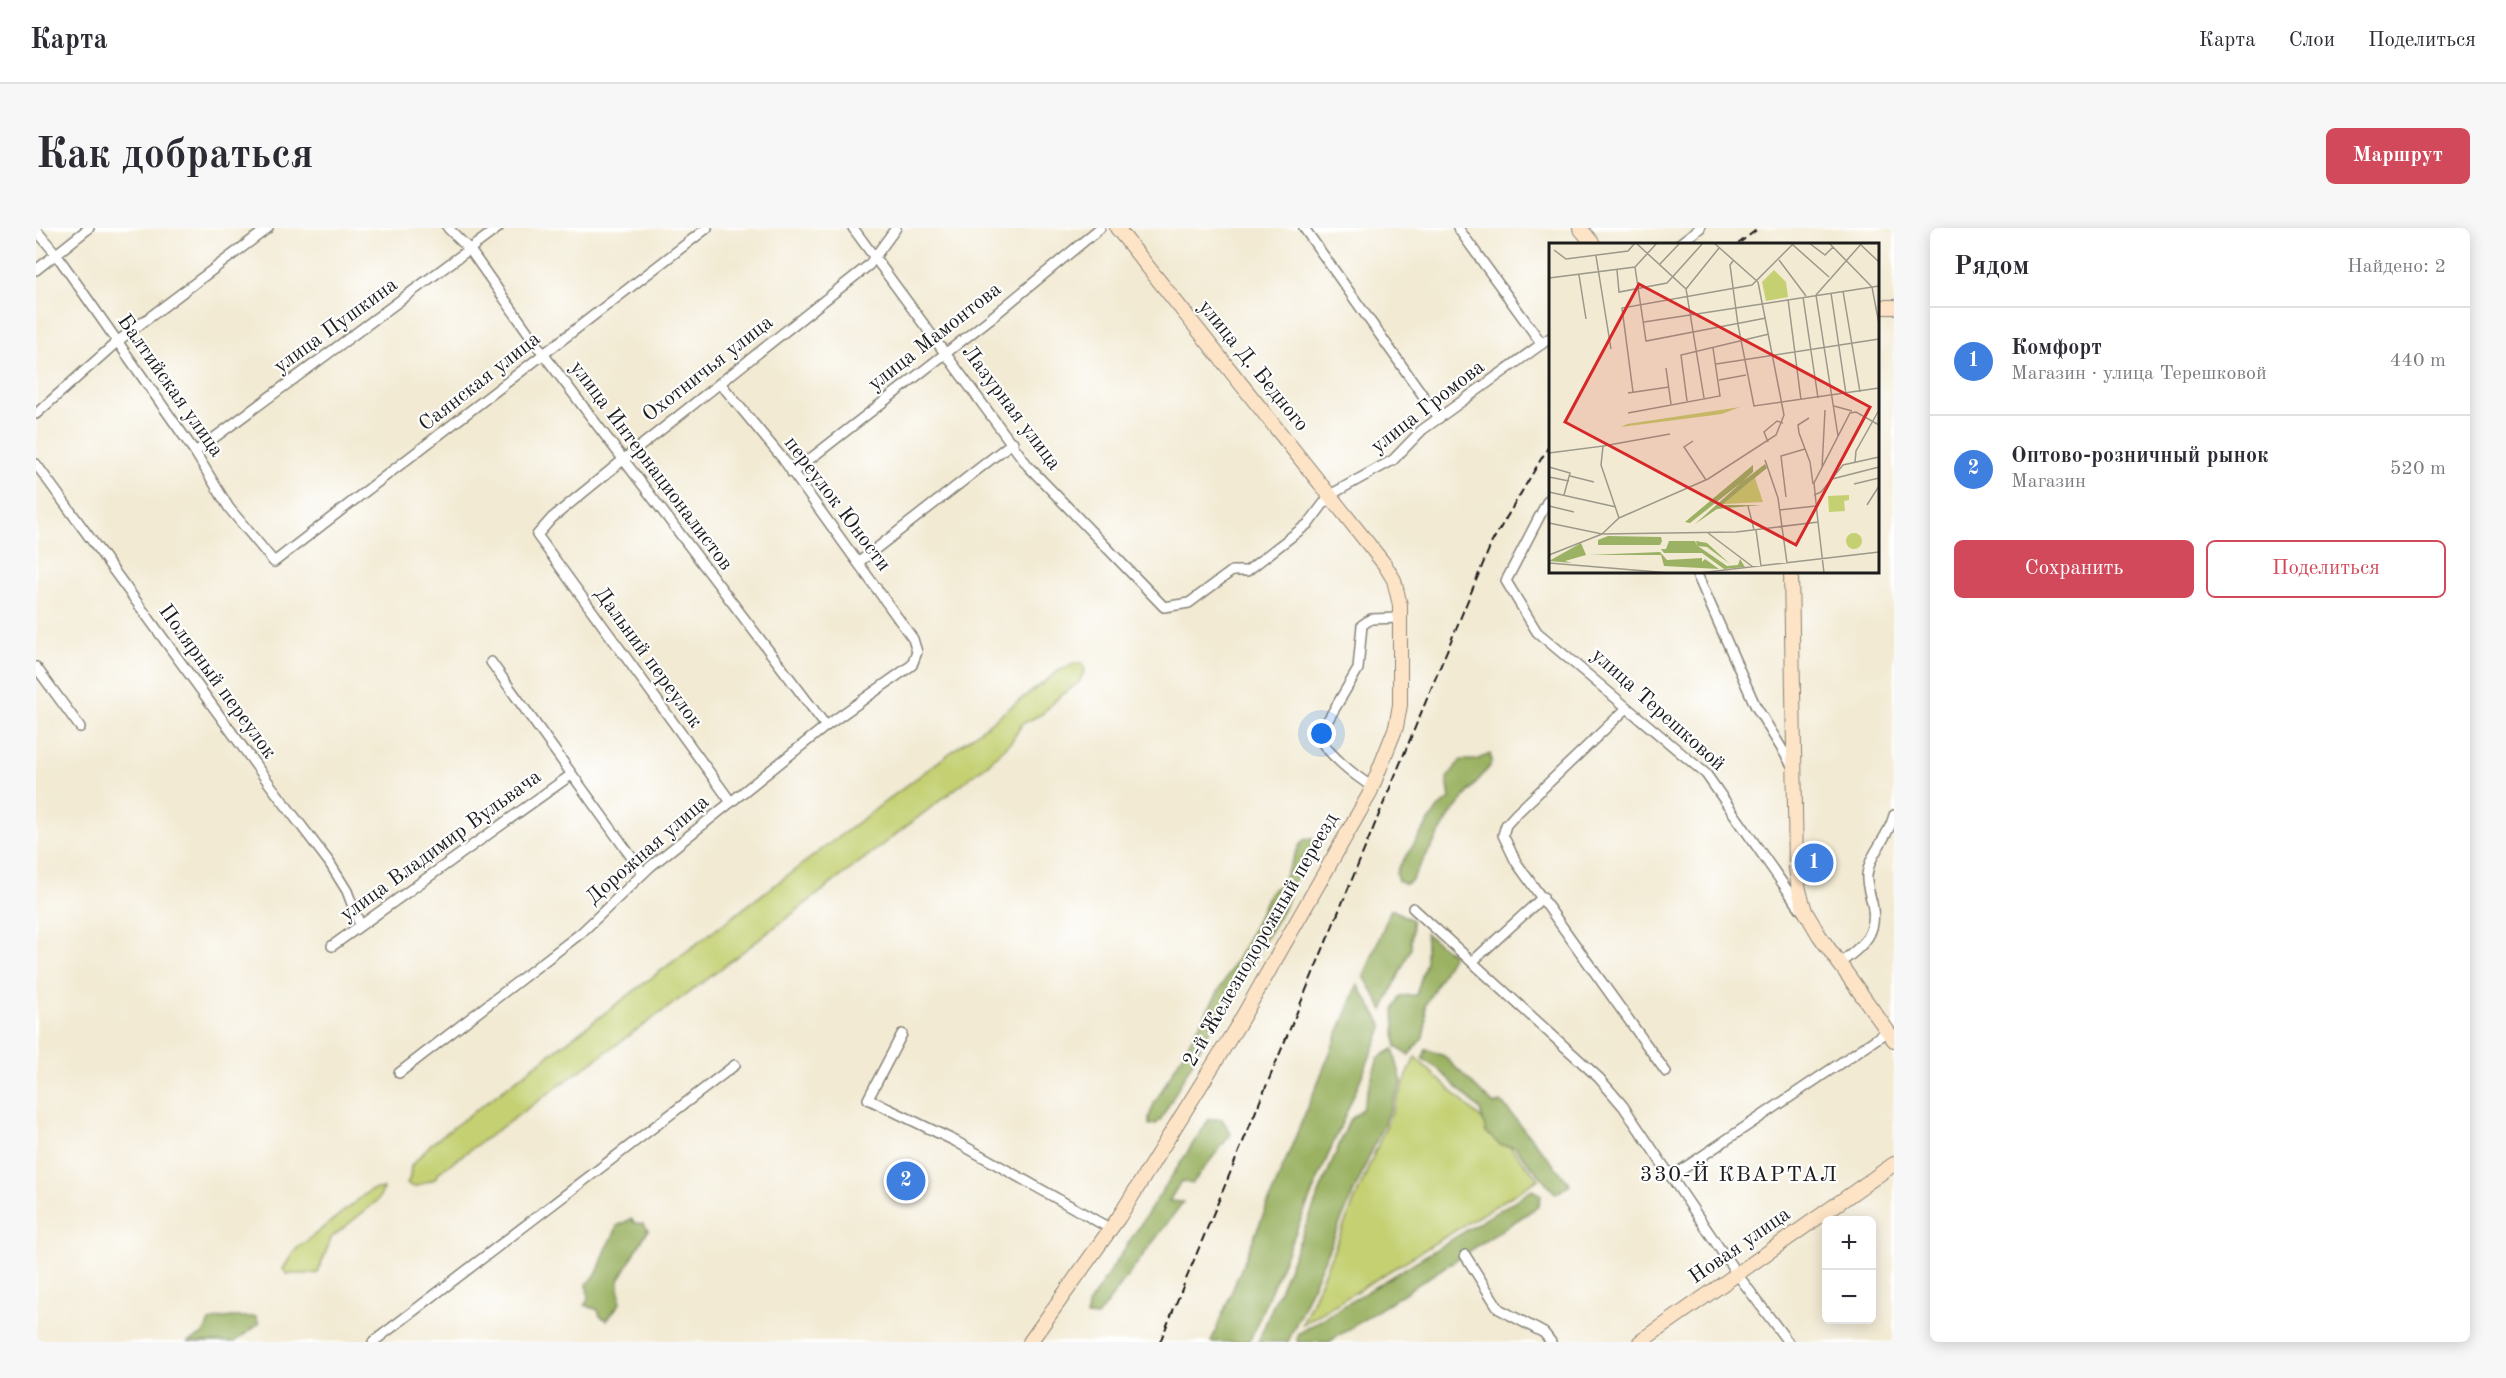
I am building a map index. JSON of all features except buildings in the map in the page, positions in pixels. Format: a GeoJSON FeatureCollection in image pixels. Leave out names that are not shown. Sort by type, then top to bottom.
{"type":"FeatureCollection","features":[{"type":"Feature","properties":{"kind":"street"},"geometry":{"type":"LineString","coordinates":[[36,270],[89,228]]}},
{"type":"Feature","properties":{"kind":"street"},"geometry":{"type":"LineString","coordinates":[[36,414],[118,342],[268,228]]}},
{"type":"Feature","properties":{"kind":"street","name":"улица Интернационалистов"},"geometry":{"type":"LineString","coordinates":[[448,228],[470,250],[544,355],[826,726]]}},
{"type":"Feature","properties":{"kind":"street","name":"улица Пушкина"},"geometry":{"type":"LineString","coordinates":[[195,452],[498,228]]}},
{"type":"Feature","properties":{"kind":"street","name":"Саянская улица"},"geometry":{"type":"LineString","coordinates":[[274,562],[707,228]]}},
{"type":"Feature","properties":{"kind":"street","name":"Лазурная улица"},"geometry":{"type":"LineString","coordinates":[[853,228],[1013,442],[1028,466],[1164,607],[1190,603],[1232,571],[1247,571]]}},
{"type":"Feature","properties":{"kind":"street","name":"Охотничья улица"},"geometry":{"type":"LineString","coordinates":[[537,534],[552,518],[623,460],[869,265],[896,228]]}},
{"type":"Feature","properties":{"kind":"street","name":"улица Мамонтова"},"geometry":{"type":"LineString","coordinates":[[792,473],[1100,228]]}},
{"type":"Feature","properties":{"kind":"street","name":"улица Д. Бедного"},"geometry":{"type":"LineString","coordinates":[[1117,228],[1356,530]]}},
{"type":"Feature","properties":{"kind":"street"},"geometry":{"type":"LineString","coordinates":[[1304,228],[1438,418]]}},
{"type":"Feature","properties":{"kind":"street"},"geometry":{"type":"LineString","coordinates":[[1458,228],[1546,341]]}},
{"type":"Feature","properties":{"kind":"street"},"geometry":{"type":"LineString","coordinates":[[1580,228],[1592,243]]}},
{"type":"Feature","properties":{"kind":"street"},"geometry":{"type":"LineString","coordinates":[[1679,243],[1700,228]]}},
{"type":"Feature","properties":{"kind":"street","name":"Балтийская улица"},"geometry":{"type":"LineString","coordinates":[[36,230],[56,254],[195,452],[229,508],[274,562]]}},
{"type":"Feature","properties":{"kind":"street"},"geometry":{"type":"LineString","coordinates":[[1879,307],[1894,308]]}},
{"type":"Feature","properties":{"kind":"street","name":"улица Громова"},"geometry":{"type":"LineString","coordinates":[[1247,571],[1309,523],[1330,495],[1393,460],[1422,430],[1546,341]]}},
{"type":"Feature","properties":{"kind":"street","name":"переулок Юности"},"geometry":{"type":"LineString","coordinates":[[720,383],[783,459],[859,562],[913,639],[916,652]]}},
{"type":"Feature","properties":{"kind":"street"},"geometry":{"type":"LineString","coordinates":[[859,562],[1013,442]]}},
{"type":"Feature","properties":{"kind":"street","name":"Полярный переулок"},"geometry":{"type":"LineString","coordinates":[[36,464],[329,862],[347,891],[360,925]]}},
{"type":"Feature","properties":{"kind":"street","name":"улица Терешковой"},"geometry":{"type":"LineString","coordinates":[[1548,500],[1506,581],[1538,632],[1706,774],[1891,1036]]}},
{"type":"Feature","properties":{"kind":"street","name":"2-й Железнодорожный переезд"},"geometry":{"type":"LineString","coordinates":[[1030,1342],[1111,1229],[1238,1025],[1373,787],[1399,717],[1400,605],[1394,580],[1356,530]]}},
{"type":"Feature","properties":{"kind":"street","name":"Дальний переулок"},"geometry":{"type":"LineString","coordinates":[[537,534],[731,802]]}},
{"type":"Feature","properties":{"kind":"street"},"geometry":{"type":"LineString","coordinates":[[1696,573],[1755,705],[1794,769]]}},
{"type":"Feature","properties":{"kind":"street","name":"улица Терешковой"},"geometry":{"type":"LineString","coordinates":[[1791,573],[1796,868],[1799,890],[1806,911],[1819,935]]}},
{"type":"Feature","properties":{"kind":"street"},"geometry":{"type":"LineString","coordinates":[[1373,787],[1326,748],[1318,737],[1358,669],[1362,626],[1371,619],[1400,618]]}},
{"type":"Feature","properties":{"kind":"street","name":"Дорожная улица"},"geometry":{"type":"LineString","coordinates":[[399,1072],[581,933],[643,873],[826,726],[912,665],[916,652]]}},
{"type":"Feature","properties":{"kind":"street"},"geometry":{"type":"LineString","coordinates":[[491,662],[643,873]]}},
{"type":"Feature","properties":{"kind":"street"},"geometry":{"type":"LineString","coordinates":[[36,667],[80,727]]}},
{"type":"Feature","properties":{"kind":"street"},"geometry":{"type":"LineString","coordinates":[[1628,708],[1506,825],[1503,835],[1516,862],[1666,1072]]}},
{"type":"Feature","properties":{"kind":"street","name":"улица Владимир Вульвача"},"geometry":{"type":"LineString","coordinates":[[332,946],[572,775]]}},
{"type":"Feature","properties":{"kind":"street"},"geometry":{"type":"LineString","coordinates":[[1839,964],[1862,947],[1874,924],[1867,874],[1878,846],[1889,831],[1894,815]]}},
{"type":"Feature","properties":{"kind":"street"},"geometry":{"type":"LineString","coordinates":[[1472,962],[1543,897]]}},
{"type":"Feature","properties":{"kind":"street"},"geometry":{"type":"LineString","coordinates":[[1413,908],[1599,1078],[1623,1106],[1737,1274],[1788,1342]]}},
{"type":"Feature","properties":{"kind":"street"},"geometry":{"type":"LineString","coordinates":[[902,1034],[868,1099],[955,1141],[1111,1229]]}},
{"type":"Feature","properties":{"kind":"street"},"geometry":{"type":"LineString","coordinates":[[1671,1177],[1891,1036]]}},
{"type":"Feature","properties":{"kind":"street"},"geometry":{"type":"LineString","coordinates":[[373,1342],[735,1065]]}},
{"type":"Feature","properties":{"kind":"street","name":"Новая улица"},"geometry":{"type":"LineString","coordinates":[[1640,1342],[1894,1164]]}},
{"type":"Feature","properties":{"kind":"street"},"geometry":{"type":"LineString","coordinates":[[1465,1255],[1499,1309],[1544,1333],[1551,1342]]}},
{"type":"Feature","properties":{"kind":"green space"},"geometry":{"type":"Polygon","coordinates":[[[1075,663],[1082,663],[1085,670],[1079,682],[1042,714],[1022,724],[1011,742],[989,763],[702,983],[438,1173],[435,1179],[414,1187],[407,1184],[411,1166],[431,1144],[1060,670],[1075,663]]]}},
{"type":"Feature","properties":{"kind":"green space"},"geometry":{"type":"Polygon","coordinates":[[[1490,754],[1492,761],[1489,767],[1451,814],[1411,881],[1405,884],[1398,881],[1396,874],[1398,868],[1438,808],[1450,799],[1447,778],[1461,760],[1476,760],[1490,754]]]}},
{"type":"Feature","properties":{"kind":"green space"},"geometry":{"type":"Polygon","coordinates":[[[1312,838],[1314,844],[1310,859],[1293,883],[1283,910],[1220,1012],[1161,1119],[1156,1124],[1149,1125],[1149,1117],[1154,1104],[1247,941],[1269,894],[1281,885],[1299,846],[1304,840],[1312,838]]]}},
{"type":"Feature","properties":{"kind":"green space"},"geometry":{"type":"Polygon","coordinates":[[[1391,909],[1412,920],[1411,948],[1383,1010],[1364,976],[1391,909]]]}},
{"type":"Feature","properties":{"kind":"green space"},"geometry":{"type":"Polygon","coordinates":[[[1426,934],[1453,954],[1425,1006],[1426,1022],[1423,1037],[1409,1055],[1396,1047],[1394,1010],[1400,996],[1416,995],[1426,962],[1426,934]]]}},
{"type":"Feature","properties":{"kind":"green space"},"geometry":{"type":"Polygon","coordinates":[[[1358,985],[1383,1026],[1249,1342],[1211,1342],[1358,985]]]}},
{"type":"Feature","properties":{"kind":"green space"},"geometry":{"type":"Polygon","coordinates":[[[1393,1049],[1402,1082],[1288,1342],[1258,1342],[1349,1121],[1362,1109],[1378,1058],[1393,1049]]]}},
{"type":"Feature","properties":{"kind":"green space"},"geometry":{"type":"Polygon","coordinates":[[[1426,1049],[1444,1056],[1494,1105],[1501,1102],[1570,1184],[1556,1194],[1515,1147],[1500,1145],[1486,1132],[1480,1110],[1438,1069],[1423,1059],[1426,1049]]]}},
{"type":"Feature","properties":{"kind":"green space"},"geometry":{"type":"Polygon","coordinates":[[[1415,1057],[1506,1142],[1539,1179],[1302,1325],[1415,1057]]]}},
{"type":"Feature","properties":{"kind":"green space"},"geometry":{"type":"Polygon","coordinates":[[[1209,1119],[1222,1119],[1231,1134],[1192,1184],[1181,1181],[1169,1201],[1183,1202],[1097,1317],[1087,1316],[1088,1305],[1209,1119]]]}},
{"type":"Feature","properties":{"kind":"green space"},"geometry":{"type":"Polygon","coordinates":[[[384,1189],[377,1201],[331,1238],[318,1273],[287,1274],[283,1269],[294,1251],[369,1191],[384,1189]]]}},
{"type":"Feature","properties":{"kind":"green space"},"geometry":{"type":"Polygon","coordinates":[[[1532,1190],[1541,1195],[1539,1206],[1329,1342],[1297,1342],[1298,1334],[1532,1190]]]}},
{"type":"Feature","properties":{"kind":"green space"},"geometry":{"type":"Polygon","coordinates":[[[631,1219],[635,1223],[644,1224],[648,1230],[619,1280],[620,1303],[607,1320],[600,1316],[598,1310],[585,1305],[588,1298],[587,1284],[599,1269],[617,1226],[631,1219]]]}},
{"type":"Feature","properties":{"kind":"green space"},"geometry":{"type":"Polygon","coordinates":[[[232,1317],[256,1317],[259,1324],[235,1342],[187,1342],[202,1335],[209,1322],[232,1317]]]}},
{"type":"Feature","properties":{"kind":"railway"},"geometry":{"type":"LineString","coordinates":[[1739,243],[1759,228]]}},
{"type":"Feature","properties":{"kind":"railway"},"geometry":{"type":"LineString","coordinates":[[1160,1342],[1492,542],[1549,446]]}},
{"type":"Feature","properties":{"kind":"place","name":"Комфорт"},"geometry":{"type":"Point","coordinates":[1814,863]}},
{"type":"Feature","properties":{"kind":"place","name":"Оптово-розничный рынок"},"geometry":{"type":"Point","coordinates":[906,1181]}},
{"type":"Feature","properties":{"kind":"district","name":"330-Й КВАРТАЛ"},"geometry":{"type":"Point","coordinates":[1739,1175]}}]}
